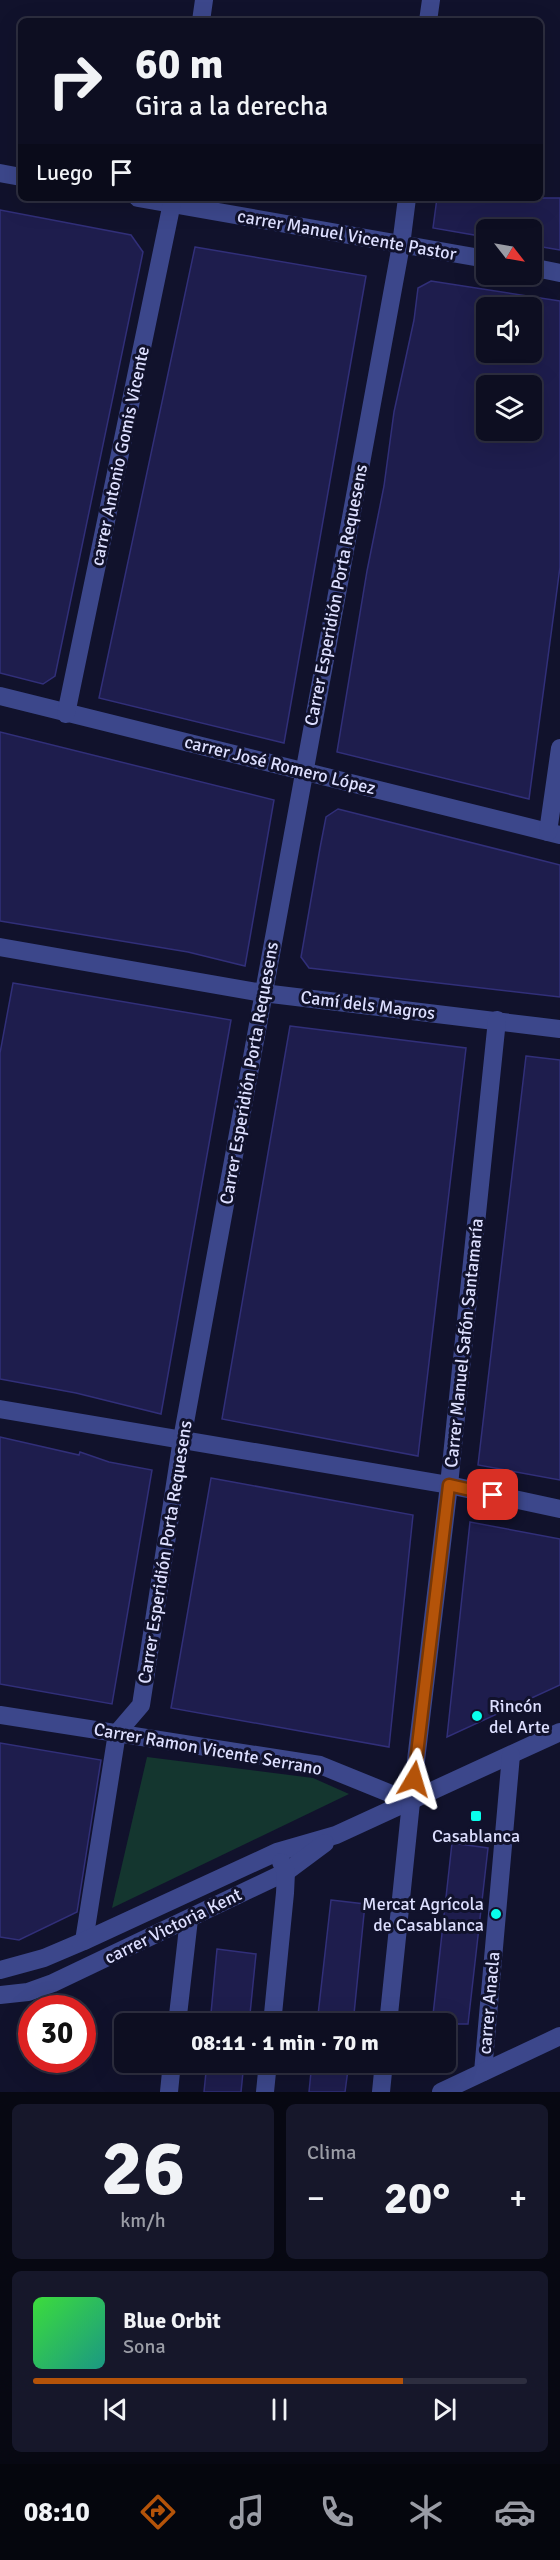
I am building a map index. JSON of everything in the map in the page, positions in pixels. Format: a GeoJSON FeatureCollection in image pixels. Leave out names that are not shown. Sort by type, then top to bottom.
{"type":"FeatureCollection","features":[{"type":"Feature","properties":{"kind":"street"},"geometry":{"type":"LineString","coordinates":[[201,18],[204,0]]}},
{"type":"Feature","properties":{"kind":"street"},"geometry":{"type":"LineString","coordinates":[[428,18],[431,0]]}},
{"type":"Feature","properties":{"kind":"street"},"geometry":{"type":"LineString","coordinates":[[0,173],[18,176]]}},
{"type":"Feature","properties":{"kind":"street","name":"carrer Manuel Vicente Pastor"},"geometry":{"type":"LineString","coordinates":[[172,201],[476,258]]}},
{"type":"Feature","properties":{"kind":"street","name":"carrer Antonio Gomis Vicente"},"geometry":{"type":"LineString","coordinates":[[66,714],[172,201]]}},
{"type":"Feature","properties":{"kind":"street","name":"Carrer Esperidión Porta Requesens"},"geometry":{"type":"LineString","coordinates":[[117,1733],[141,1706],[182,1438],[401,245],[407,201]]}},
{"type":"Feature","properties":{"kind":"street"},"geometry":{"type":"LineString","coordinates":[[542,269],[560,273]]}},
{"type":"Feature","properties":{"kind":"street","name":"carrer José Romero López"},"geometry":{"type":"LineString","coordinates":[[0,696],[554,834]]}},
{"type":"Feature","properties":{"kind":"street"},"geometry":{"type":"LineString","coordinates":[[554,834],[560,748]]}},
{"type":"Feature","properties":{"kind":"street","name":"Camí dels Magros"},"geometry":{"type":"LineString","coordinates":[[0,947],[263,993],[560,1029]]}},
{"type":"Feature","properties":{"kind":"street","name":"Carrer Manuel Safón Santamaría"},"geometry":{"type":"LineString","coordinates":[[389,2013],[411,1802],[449,1485],[497,1020]]}},
{"type":"Feature","properties":{"kind":"street"},"geometry":{"type":"LineString","coordinates":[[0,1409],[449,1485],[560,1509]]}},
{"type":"Feature","properties":{"kind":"street","name":"Carrer Ramon Vicente Serrano"},"geometry":{"type":"LineString","coordinates":[[0,1715],[320,1766],[411,1802]]}},
{"type":"Feature","properties":{"kind":"street","name":"carrer Victoria Kent"},"geometry":{"type":"LineString","coordinates":[[0,1970],[44,1958],[84,1941],[276,1852],[336,1835],[560,1732]]}},
{"type":"Feature","properties":{"kind":"street"},"geometry":{"type":"LineString","coordinates":[[84,1941],[117,1733]]}},
{"type":"Feature","properties":{"kind":"street","name":"carrer Anacla"},"geometry":{"type":"LineString","coordinates":[[483,2072],[511,1755]]}},
{"type":"Feature","properties":{"kind":"street","name":"carrer Victoria Kent"},"geometry":{"type":"LineString","coordinates":[[0,1995],[28,1992],[53,1983],[189,1919],[286,1872],[336,1835]]}},
{"type":"Feature","properties":{"kind":"street"},"geometry":{"type":"LineString","coordinates":[[273,2013],[286,1872],[276,1852]]}},
{"type":"Feature","properties":{"kind":"street"},"geometry":{"type":"LineString","coordinates":[[178,2013],[189,1919]]}},
{"type":"Feature","properties":{"kind":"street"},"geometry":{"type":"LineString","coordinates":[[441,2092],[560,2036]]}},
{"type":"Feature","properties":{"kind":"street"},"geometry":{"type":"LineString","coordinates":[[169,2092],[171,2073]]}},
{"type":"Feature","properties":{"kind":"street"},"geometry":{"type":"LineString","coordinates":[[265,2092],[267,2073]]}},
{"type":"Feature","properties":{"kind":"street"},"geometry":{"type":"LineString","coordinates":[[381,2092],[383,2073]]}},
{"type":"Feature","properties":{"kind":"green space"},"geometry":{"type":"Polygon","coordinates":[[[147,1757],[313,1778],[349,1794],[112,1908],[147,1757]]]}},
{"type":"Feature","properties":{"kind":"building"},"geometry":{"type":"Polygon","coordinates":[[[543,198],[560,198],[560,250],[542,247],[542,219],[476,219],[476,235],[433,228],[437,201],[543,201],[543,198]]]}},
{"type":"Feature","properties":{"kind":"building"},"geometry":{"type":"Polygon","coordinates":[[[0,210],[131,235],[143,252],[55,676],[43,684],[0,673],[0,210]]]}},
{"type":"Feature","properties":{"kind":"building"},"geometry":{"type":"Polygon","coordinates":[[[195,247],[366,276],[284,743],[99,698],[195,247]]]}},
{"type":"Feature","properties":{"kind":"building"},"geometry":{"type":"Polygon","coordinates":[[[431,281],[534,297],[476,297],[476,363],[542,363],[542,298],[560,301],[560,567],[529,799],[337,752],[367,571],[384,486],[394,412],[414,320],[418,288],[431,281]]]}},
{"type":"Feature","properties":{"kind":"building"},"geometry":{"type":"Polygon","coordinates":[[[0,732],[274,800],[245,966],[188,952],[0,921],[0,732]]]}},
{"type":"Feature","properties":{"kind":"building"},"geometry":{"type":"Polygon","coordinates":[[[338,809],[560,865],[560,997],[309,968],[301,957],[320,848],[326,817],[338,809]]]}},
{"type":"Feature","properties":{"kind":"building"},"geometry":{"type":"Polygon","coordinates":[[[13,983],[231,1020],[161,1414],[76,1393],[0,1379],[0,1053],[13,983]]]}},
{"type":"Feature","properties":{"kind":"building"},"geometry":{"type":"Polygon","coordinates":[[[290,1026],[466,1048],[418,1456],[222,1419],[290,1026]]]}},
{"type":"Feature","properties":{"kind":"building"},"geometry":{"type":"Polygon","coordinates":[[[526,1056],[560,1060],[560,1480],[478,1465],[526,1056]]]}},
{"type":"Feature","properties":{"kind":"building"},"geometry":{"type":"Polygon","coordinates":[[[0,1437],[79,1455],[80,1452],[109,1462],[152,1470],[112,1704],[0,1684],[0,1437]]]}},
{"type":"Feature","properties":{"kind":"building"},"geometry":{"type":"Polygon","coordinates":[[[211,1478],[413,1515],[389,1747],[171,1708],[211,1478]]]}},
{"type":"Feature","properties":{"kind":"building"},"geometry":{"type":"Polygon","coordinates":[[[470,1522],[560,1539],[560,1685],[447,1737],[470,1522]]]}},
{"type":"Feature","properties":{"kind":"building"},"geometry":{"type":"Polygon","coordinates":[[[0,1743],[101,1760],[77,1912],[19,1940],[0,1937],[0,1743]]]}},
{"type":"Feature","properties":{"kind":"building"},"geometry":{"type":"Polygon","coordinates":[[[452,1843],[488,1848],[468,2024],[456,2024],[456,2013],[433,2013],[452,1843]]]}},
{"type":"Feature","properties":{"kind":"building"},"geometry":{"type":"Polygon","coordinates":[[[331,1900],[365,1904],[354,2013],[318,2013],[331,1900]]]}},
{"type":"Feature","properties":{"kind":"building"},"geometry":{"type":"Polygon","coordinates":[[[217,1949],[256,1954],[250,2013],[211,2013],[217,1949]]]}},
{"type":"Feature","properties":{"kind":"building"},"geometry":{"type":"Polygon","coordinates":[[[206,2073],[243,2073],[241,2092],[204,2092],[206,2073]]]}},
{"type":"Feature","properties":{"kind":"building"},"geometry":{"type":"Polygon","coordinates":[[[311,2073],[348,2073],[345,2092],[309,2092],[311,2073]]]}},
{"type":"Feature","properties":{"kind":"place","name":"Rincón del Arte"},"geometry":{"type":"Point","coordinates":[477,1716]}},
{"type":"Feature","properties":{"kind":"place","name":"Casablanca"},"geometry":{"type":"Point","coordinates":[476,1816]}},
{"type":"Feature","properties":{"kind":"place","name":"Mercat Agrícola de Casablanca"},"geometry":{"type":"Point","coordinates":[496,1914]}},
{"type":"Feature","properties":{"kind":"route"},"geometry":{"type":"LineString","coordinates":[[414,1779],[449,1485],[493,1495]]}}]}
